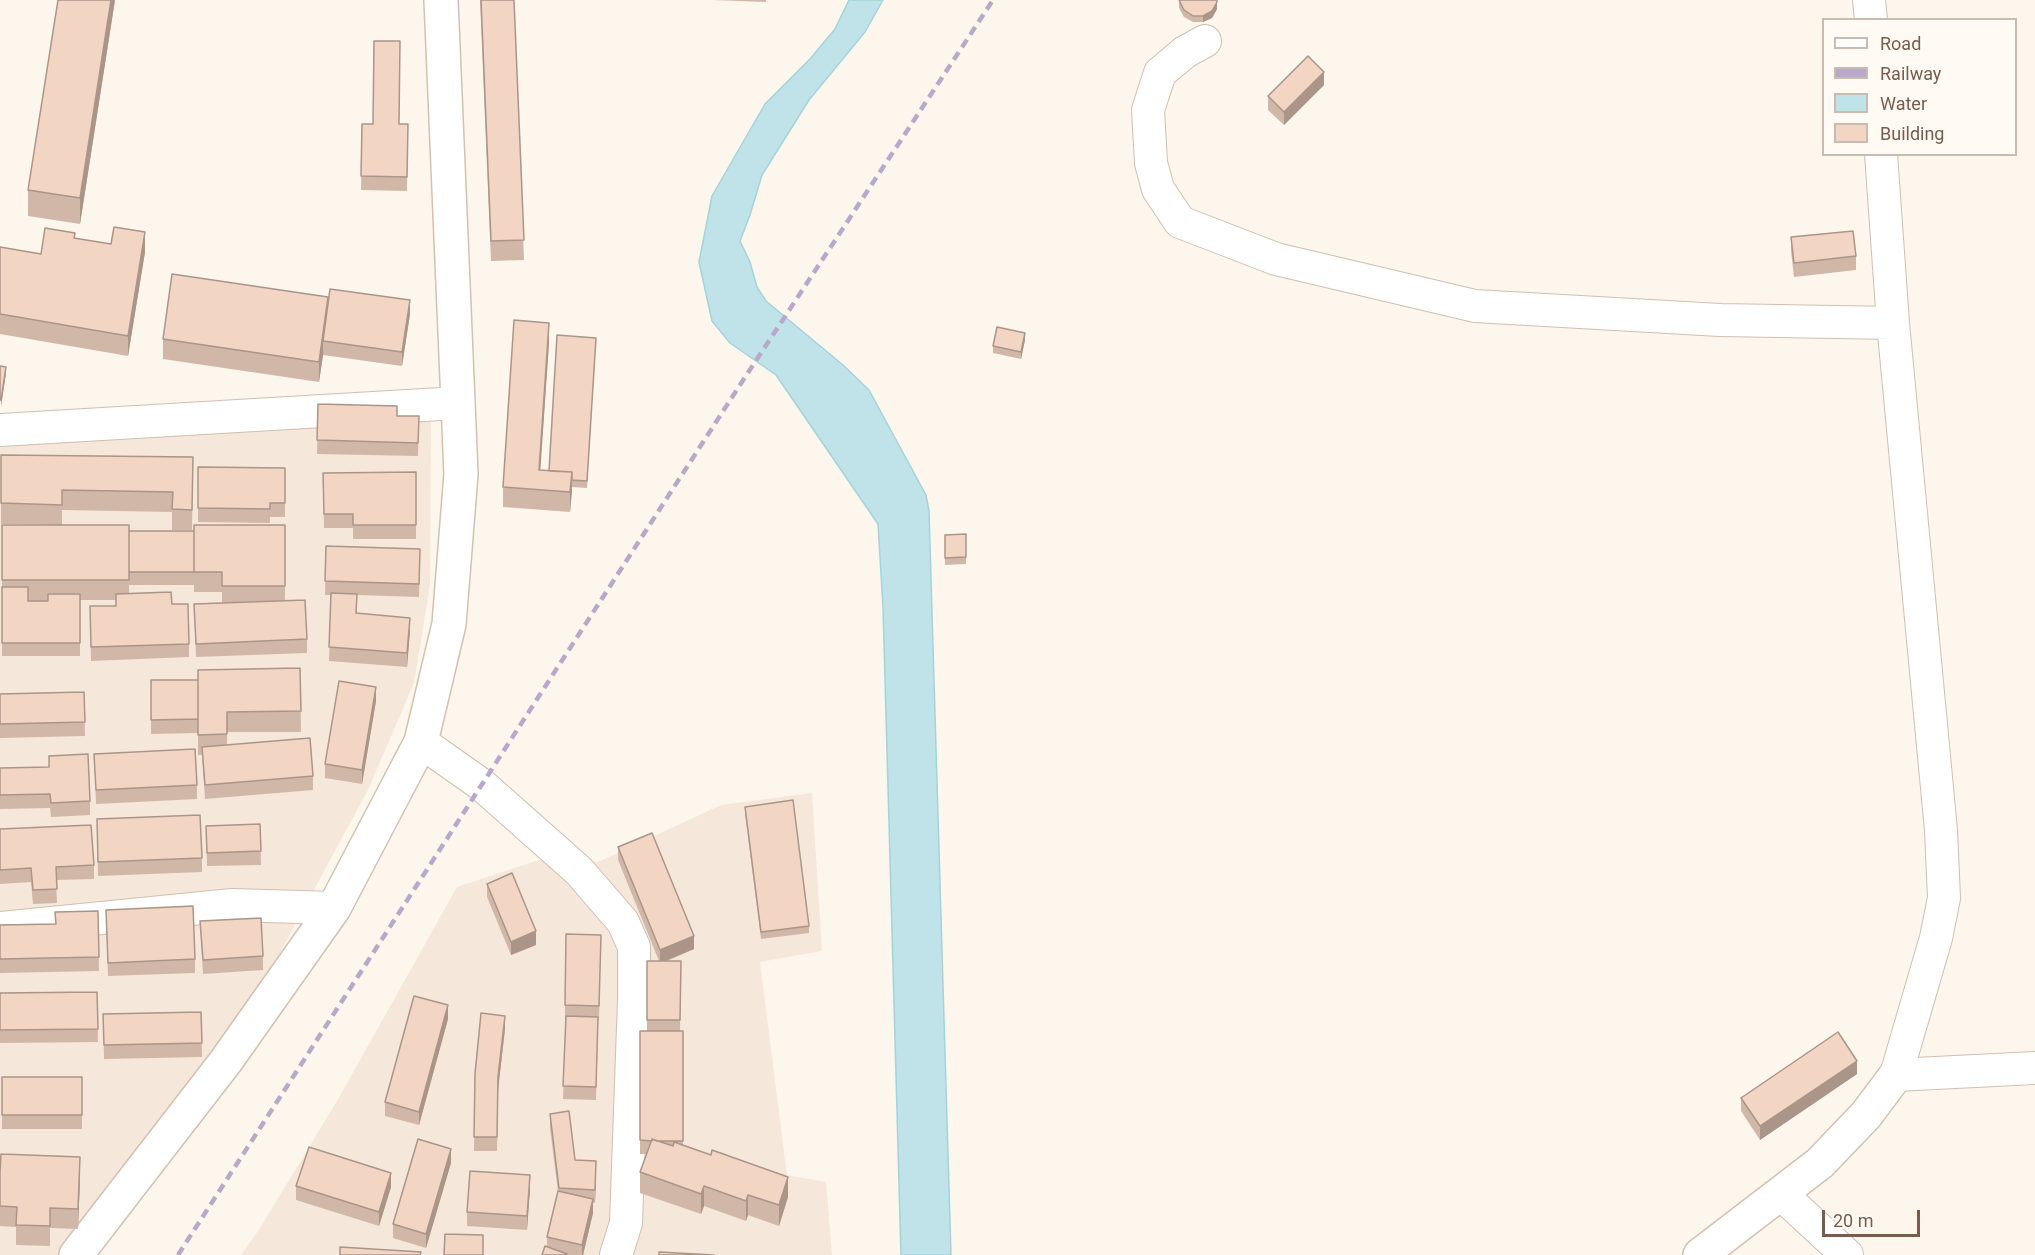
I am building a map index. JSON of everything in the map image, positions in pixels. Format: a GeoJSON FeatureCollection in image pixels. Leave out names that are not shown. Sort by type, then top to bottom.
{"type":"FeatureCollection","features":[{"type":"Feature","properties":{"kind":"street"},"geometry":{"type":"LineString","coordinates":[[76,1255],[226,1061],[334,908],[421,742],[448,624],[461,474],[441,0]]}},
{"type":"Feature","properties":{"kind":"street"},"geometry":{"type":"LineString","coordinates":[[1869,0],[1871,18]]}},
{"type":"Feature","properties":{"kind":"street"},"geometry":{"type":"LineString","coordinates":[[1205,41],[1185,52],[1160,73],[1148,110],[1151,163],[1158,189],[1180,222],[1276,259],[1474,306],[1720,320],[1893,323]]}},
{"type":"Feature","properties":{"kind":"street"},"geometry":{"type":"LineString","coordinates":[[1700,1255],[1820,1163],[1866,1115],[1896,1075],[1936,938],[1944,898],[1941,830],[1893,323],[1881,156]]}},
{"type":"Feature","properties":{"kind":"street"},"geometry":{"type":"LineString","coordinates":[[0,430],[458,403]]}},
{"type":"Feature","properties":{"kind":"street"},"geometry":{"type":"LineString","coordinates":[[421,742],[482,785],[579,871],[623,922],[634,947],[626,1223],[616,1255]]}},
{"type":"Feature","properties":{"kind":"street"},"geometry":{"type":"LineString","coordinates":[[0,928],[232,905],[334,908]]}},
{"type":"Feature","properties":{"kind":"street"},"geometry":{"type":"LineString","coordinates":[[1896,1075],[2035,1068]]}},
{"type":"Feature","properties":{"kind":"street"},"geometry":{"type":"LineString","coordinates":[[1780,1194],[1846,1255]]}},
{"type":"Feature","properties":{"kind":"shaded area"},"geometry":{"type":"Polygon","coordinates":[[[419,414],[431,423],[430,585],[414,683],[368,790],[270,971],[217,1050],[68,1255],[0,1255],[0,437],[419,414]]]}},
{"type":"Feature","properties":{"kind":"shaded area"},"geometry":{"type":"Polygon","coordinates":[[[812,793],[822,951],[760,962],[787,1175],[826,1182],[832,1255],[241,1255],[260,1228],[337,1101],[457,887],[548,857],[569,854],[598,862],[721,805],[812,793]]]}},
{"type":"Feature","properties":{"kind":"water"},"geometry":{"type":"Polygon","coordinates":[[[849,0],[883,0],[865,32],[809,100],[762,175],[740,241],[750,262],[757,287],[766,301],[843,365],[869,390],[926,495],[929,511],[951,1255],[901,1255],[883,607],[878,524],[776,375],[730,343],[712,321],[699,262],[712,196],[765,104],[810,59],[835,29],[849,0]]]}},
{"type":"Feature","properties":{"kind":"building"},"geometry":{"type":"Polygon","coordinates":[[[58,0],[111,0],[80,198],[28,190],[58,0]]]}},
{"type":"Feature","properties":{"kind":"building"},"geometry":{"type":"Polygon","coordinates":[[[481,0],[514,0],[524,240],[491,241],[481,0]]]}},
{"type":"Feature","properties":{"kind":"building"},"geometry":{"type":"Polygon","coordinates":[[[1179,0],[1217,0],[1217,2],[1212,11],[1203,16],[1193,16],[1184,10],[1179,0]]]}},
{"type":"Feature","properties":{"kind":"building"},"geometry":{"type":"Polygon","coordinates":[[[374,41],[400,41],[399,124],[408,124],[407,177],[361,176],[362,124],[373,124],[374,41]]]}},
{"type":"Feature","properties":{"kind":"building"},"geometry":{"type":"Polygon","coordinates":[[[1308,56],[1324,72],[1284,112],[1268,96],[1308,56]]]}},
{"type":"Feature","properties":{"kind":"building"},"geometry":{"type":"Polygon","coordinates":[[[114,227],[145,232],[128,336],[0,314],[0,247],[41,254],[45,228],[75,233],[74,238],[111,244],[114,227]]]}},
{"type":"Feature","properties":{"kind":"building"},"geometry":{"type":"Polygon","coordinates":[[[1853,231],[1856,256],[1794,263],[1791,237],[1853,231]]]}},
{"type":"Feature","properties":{"kind":"building"},"geometry":{"type":"Polygon","coordinates":[[[172,274],[328,297],[319,362],[163,339],[172,274]]]}},
{"type":"Feature","properties":{"kind":"building"},"geometry":{"type":"Polygon","coordinates":[[[330,289],[410,300],[402,352],[323,341],[330,289]]]}},
{"type":"Feature","properties":{"kind":"building"},"geometry":{"type":"Polygon","coordinates":[[[514,320],[549,323],[539,470],[572,472],[570,492],[503,487],[514,320]]]}},
{"type":"Feature","properties":{"kind":"building"},"geometry":{"type":"Polygon","coordinates":[[[997,327],[1025,333],[1021,352],[993,346],[997,327]]]}},
{"type":"Feature","properties":{"kind":"building"},"geometry":{"type":"Polygon","coordinates":[[[557,335],[596,338],[587,481],[572,480],[572,472],[549,471],[557,335]]]}},
{"type":"Feature","properties":{"kind":"building"},"geometry":{"type":"Polygon","coordinates":[[[0,366],[6,367],[1,400],[0,400],[0,366]]]}},
{"type":"Feature","properties":{"kind":"building"},"geometry":{"type":"Polygon","coordinates":[[[318,404],[397,406],[397,416],[419,416],[418,443],[317,440],[318,404]]]}},
{"type":"Feature","properties":{"kind":"building"},"geometry":{"type":"Polygon","coordinates":[[[1,455],[193,457],[192,510],[172,509],[173,492],[62,490],[62,505],[1,503],[1,455]]]}},
{"type":"Feature","properties":{"kind":"building"},"geometry":{"type":"Polygon","coordinates":[[[198,467],[285,468],[285,503],[270,503],[270,509],[198,508],[198,467]]]}},
{"type":"Feature","properties":{"kind":"building"},"geometry":{"type":"Polygon","coordinates":[[[416,472],[416,525],[353,525],[353,514],[324,514],[323,473],[416,472]]]}},
{"type":"Feature","properties":{"kind":"building"},"geometry":{"type":"Polygon","coordinates":[[[2,525],[129,525],[129,580],[2,580],[2,525]]]}},
{"type":"Feature","properties":{"kind":"building"},"geometry":{"type":"Polygon","coordinates":[[[194,525],[285,525],[285,586],[222,586],[222,572],[194,572],[194,525]]]}},
{"type":"Feature","properties":{"kind":"building"},"geometry":{"type":"Polygon","coordinates":[[[129,531],[194,531],[194,572],[129,572],[129,531]]]}},
{"type":"Feature","properties":{"kind":"building"},"geometry":{"type":"Polygon","coordinates":[[[966,534],[966,557],[945,558],[945,535],[966,534]]]}},
{"type":"Feature","properties":{"kind":"building"},"geometry":{"type":"Polygon","coordinates":[[[326,546],[420,549],[419,584],[325,581],[326,546]]]}},
{"type":"Feature","properties":{"kind":"building"},"geometry":{"type":"Polygon","coordinates":[[[2,587],[28,587],[28,601],[48,601],[48,594],[80,594],[80,643],[2,643],[2,587]]]}},
{"type":"Feature","properties":{"kind":"building"},"geometry":{"type":"Polygon","coordinates":[[[171,592],[172,604],[188,604],[189,644],[91,647],[90,606],[116,606],[116,594],[171,592]]]}},
{"type":"Feature","properties":{"kind":"building"},"geometry":{"type":"Polygon","coordinates":[[[331,593],[357,594],[356,613],[410,618],[407,653],[329,647],[331,593]]]}},
{"type":"Feature","properties":{"kind":"building"},"geometry":{"type":"Polygon","coordinates":[[[305,600],[307,639],[196,644],[194,604],[305,600]]]}},
{"type":"Feature","properties":{"kind":"building"},"geometry":{"type":"Polygon","coordinates":[[[300,668],[301,711],[227,712],[227,734],[198,735],[198,670],[300,668]]]}},
{"type":"Feature","properties":{"kind":"building"},"geometry":{"type":"Polygon","coordinates":[[[151,680],[198,680],[198,719],[151,720],[151,680]]]}},
{"type":"Feature","properties":{"kind":"building"},"geometry":{"type":"Polygon","coordinates":[[[339,681],[376,687],[362,770],[325,764],[339,681]]]}},
{"type":"Feature","properties":{"kind":"building"},"geometry":{"type":"Polygon","coordinates":[[[84,692],[85,722],[0,724],[0,694],[84,692]]]}},
{"type":"Feature","properties":{"kind":"building"},"geometry":{"type":"Polygon","coordinates":[[[310,738],[313,776],[205,785],[202,747],[310,738]]]}},
{"type":"Feature","properties":{"kind":"building"},"geometry":{"type":"Polygon","coordinates":[[[195,749],[197,785],[96,790],[94,754],[195,749]]]}},
{"type":"Feature","properties":{"kind":"building"},"geometry":{"type":"Polygon","coordinates":[[[88,754],[90,801],[51,803],[50,794],[0,795],[0,768],[49,767],[49,756],[88,754]]]}},
{"type":"Feature","properties":{"kind":"building"},"geometry":{"type":"Polygon","coordinates":[[[793,800],[809,926],[761,932],[745,807],[793,800]]]}},
{"type":"Feature","properties":{"kind":"building"},"geometry":{"type":"Polygon","coordinates":[[[200,815],[202,858],[98,862],[97,819],[200,815]]]}},
{"type":"Feature","properties":{"kind":"building"},"geometry":{"type":"Polygon","coordinates":[[[260,824],[261,851],[207,853],[206,826],[260,824]]]}},
{"type":"Feature","properties":{"kind":"building"},"geometry":{"type":"Polygon","coordinates":[[[91,825],[94,865],[56,867],[57,889],[33,890],[31,868],[0,870],[0,829],[91,825]]]}},
{"type":"Feature","properties":{"kind":"building"},"geometry":{"type":"Polygon","coordinates":[[[652,833],[694,936],[660,950],[618,847],[652,833]]]}},
{"type":"Feature","properties":{"kind":"building"},"geometry":{"type":"Polygon","coordinates":[[[512,873],[536,931],[511,942],[487,884],[512,873]]]}},
{"type":"Feature","properties":{"kind":"building"},"geometry":{"type":"Polygon","coordinates":[[[193,906],[195,959],[108,963],[106,910],[193,906]]]}},
{"type":"Feature","properties":{"kind":"building"},"geometry":{"type":"Polygon","coordinates":[[[98,911],[99,957],[0,959],[0,925],[56,924],[55,912],[98,911]]]}},
{"type":"Feature","properties":{"kind":"building"},"geometry":{"type":"Polygon","coordinates":[[[261,918],[263,956],[203,960],[200,921],[261,918]]]}},
{"type":"Feature","properties":{"kind":"building"},"geometry":{"type":"Polygon","coordinates":[[[566,934],[601,935],[599,1006],[565,1005],[566,934]]]}},
{"type":"Feature","properties":{"kind":"building"},"geometry":{"type":"Polygon","coordinates":[[[647,961],[681,961],[680,1020],[647,1020],[647,961]]]}},
{"type":"Feature","properties":{"kind":"building"},"geometry":{"type":"Polygon","coordinates":[[[97,992],[98,1029],[0,1030],[0,993],[97,992]]]}},
{"type":"Feature","properties":{"kind":"building"},"geometry":{"type":"Polygon","coordinates":[[[414,996],[448,1005],[419,1112],[385,1102],[414,996]]]}},
{"type":"Feature","properties":{"kind":"building"},"geometry":{"type":"Polygon","coordinates":[[[201,1012],[202,1043],[104,1045],[103,1014],[201,1012]]]}},
{"type":"Feature","properties":{"kind":"building"},"geometry":{"type":"Polygon","coordinates":[[[481,1013],[505,1016],[498,1076],[497,1137],[474,1137],[475,1074],[481,1013]]]}},
{"type":"Feature","properties":{"kind":"building"},"geometry":{"type":"Polygon","coordinates":[[[566,1016],[598,1017],[596,1087],[563,1086],[566,1016]]]}},
{"type":"Feature","properties":{"kind":"building"},"geometry":{"type":"Polygon","coordinates":[[[640,1031],[683,1031],[683,1141],[640,1140],[640,1031]]]}},
{"type":"Feature","properties":{"kind":"building"},"geometry":{"type":"Polygon","coordinates":[[[1838,1032],[1857,1061],[1760,1126],[1741,1098],[1838,1032]]]}},
{"type":"Feature","properties":{"kind":"building"},"geometry":{"type":"Polygon","coordinates":[[[2,1077],[82,1077],[82,1115],[2,1115],[2,1077]]]}},
{"type":"Feature","properties":{"kind":"building"},"geometry":{"type":"Polygon","coordinates":[[[569,1111],[575,1160],[596,1161],[595,1190],[559,1188],[550,1114],[569,1111]]]}},
{"type":"Feature","properties":{"kind":"building"},"geometry":{"type":"Polygon","coordinates":[[[418,1139],[451,1149],[426,1234],[393,1224],[418,1139]]]}},
{"type":"Feature","properties":{"kind":"building"},"geometry":{"type":"Polygon","coordinates":[[[652,1139],[673,1146],[674,1142],[711,1155],[712,1150],[788,1177],[779,1205],[748,1195],[746,1201],[704,1186],[701,1194],[640,1172],[652,1139]]]}},
{"type":"Feature","properties":{"kind":"building"},"geometry":{"type":"Polygon","coordinates":[[[309,1147],[391,1173],[379,1212],[296,1186],[309,1147]]]}},
{"type":"Feature","properties":{"kind":"building"},"geometry":{"type":"Polygon","coordinates":[[[1,1154],[80,1157],[78,1209],[50,1208],[50,1226],[16,1225],[17,1207],[0,1206],[1,1154]]]}},
{"type":"Feature","properties":{"kind":"building"},"geometry":{"type":"Polygon","coordinates":[[[470,1171],[530,1175],[527,1216],[467,1212],[470,1171]]]}},
{"type":"Feature","properties":{"kind":"building"},"geometry":{"type":"Polygon","coordinates":[[[558,1191],[593,1199],[582,1245],[547,1237],[558,1191]]]}},
{"type":"Feature","properties":{"kind":"building"},"geometry":{"type":"Polygon","coordinates":[[[445,1234],[483,1235],[483,1255],[444,1255],[445,1234]]]}},
{"type":"Feature","properties":{"kind":"building"},"geometry":{"type":"Polygon","coordinates":[[[545,1246],[567,1254],[567,1255],[542,1255],[545,1246]]]}},
{"type":"Feature","properties":{"kind":"building"},"geometry":{"type":"Polygon","coordinates":[[[340,1247],[421,1252],[420,1255],[340,1255],[340,1247]]]}},
{"type":"Feature","properties":{"kind":"building"},"geometry":{"type":"Polygon","coordinates":[[[659,1252],[714,1255],[659,1255],[659,1252]]]}},
{"type":"Feature","properties":{"kind":"railway"},"geometry":{"type":"LineString","coordinates":[[178,1255],[738,388],[993,0]]}}]}
